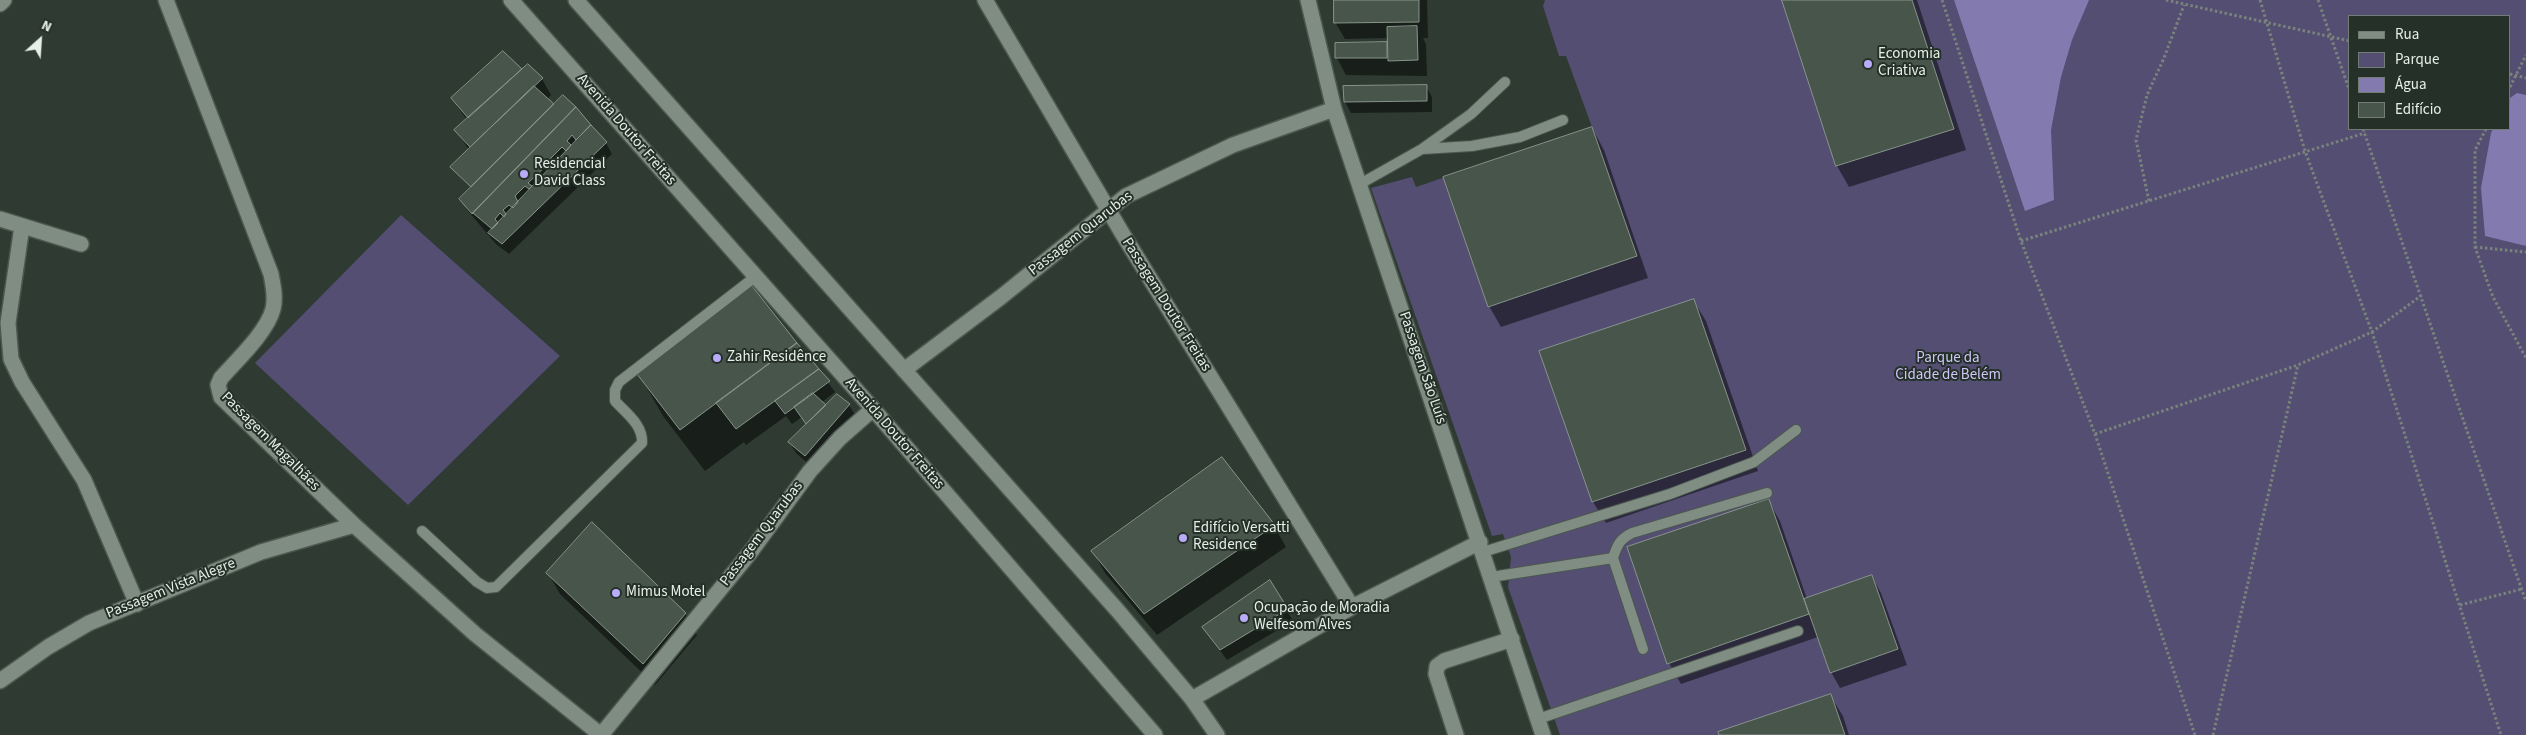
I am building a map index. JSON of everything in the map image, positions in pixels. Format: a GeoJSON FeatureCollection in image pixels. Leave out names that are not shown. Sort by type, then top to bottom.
{"type":"FeatureCollection","features":[{"type":"Feature","properties":{"kind":"street"},"geometry":{"type":"LineString","coordinates":[[0,4],[4,0]]}},
{"type":"Feature","properties":{"kind":"street","name":"Passagem Magalhães"},"geometry":{"type":"LineString","coordinates":[[166,0],[271,274],[274,296],[273,310],[265,327],[221,378],[218,385],[221,397],[354,524],[476,634],[601,735]]}},
{"type":"Feature","properties":{"kind":"street"},"geometry":{"type":"LineString","coordinates":[[576,0],[1118,611],[1192,699],[1217,735]]}},
{"type":"Feature","properties":{"kind":"street","name":"Passagem Doutor Freitas"},"geometry":{"type":"LineString","coordinates":[[985,0],[1108,210],[1352,607]]}},
{"type":"Feature","properties":{"kind":"street","name":"Passagem São Luís"},"geometry":{"type":"LineString","coordinates":[[1308,0],[1334,109],[1492,576],[1543,735]]}},
{"type":"Feature","properties":{"kind":"street","name":"Avenida Doutor Freitas"},"geometry":{"type":"LineString","coordinates":[[514,1],[873,409],[1155,735]]}},
{"type":"Feature","properties":{"kind":"street","name":"Passagem Quarubas"},"geometry":{"type":"LineString","coordinates":[[904,370],[1001,297],[1126,196],[1233,146],[1334,109]]}},
{"type":"Feature","properties":{"kind":"street"},"geometry":{"type":"LineString","coordinates":[[0,220],[81,244]]}},
{"type":"Feature","properties":{"kind":"street"},"geometry":{"type":"LineString","coordinates":[[22,226],[8,323],[11,359],[22,382],[84,480],[137,604]]}},
{"type":"Feature","properties":{"kind":"street","name":"Passagem Quarubas"},"geometry":{"type":"LineString","coordinates":[[601,735],[749,554],[810,471],[840,438],[873,409]]}},
{"type":"Feature","properties":{"kind":"street","name":"Passagem Vista Alegre"},"geometry":{"type":"LineString","coordinates":[[0,680],[48,647],[89,623],[261,552],[354,524]]}},
{"type":"Feature","properties":{"kind":"street"},"geometry":{"type":"LineString","coordinates":[[1192,699],[1352,607],[1482,547]]}},
{"type":"Feature","properties":{"kind":"street"},"geometry":{"type":"LineString","coordinates":[[1456,735],[1436,674],[1437,666],[1444,661],[1512,639]]}},
{"type":"Feature","properties":{"kind":"lane"},"geometry":{"type":"LineString","coordinates":[[1360,184],[1422,150],[1471,114],[1505,82]]}},
{"type":"Feature","properties":{"kind":"lane"},"geometry":{"type":"LineString","coordinates":[[1422,150],[1472,146],[1520,137],[1563,120]]}},
{"type":"Feature","properties":{"kind":"lane"},"geometry":{"type":"LineString","coordinates":[[422,531],[476,582],[487,588],[496,587],[642,443],[642,435],[638,425],[615,401],[615,390],[620,382],[756,277]]}},
{"type":"Feature","properties":{"kind":"lane"},"geometry":{"type":"LineString","coordinates":[[1482,547],[1670,494],[1754,462],[1796,430]]}},
{"type":"Feature","properties":{"kind":"lane"},"geometry":{"type":"LineString","coordinates":[[1643,649],[1613,558],[1617,544],[1624,537],[1632,533],[1766,493]]}},
{"type":"Feature","properties":{"kind":"lane"},"geometry":{"type":"LineString","coordinates":[[1492,576],[1613,558]]}},
{"type":"Feature","properties":{"kind":"lane"},"geometry":{"type":"LineString","coordinates":[[1538,719],[1798,631]]}},
{"type":"Feature","properties":{"kind":"path"},"geometry":{"type":"LineString","coordinates":[[1942,0],[2021,241],[2095,434],[2196,735]]}},
{"type":"Feature","properties":{"kind":"path"},"geometry":{"type":"LineString","coordinates":[[2166,0],[2348,40]]}},
{"type":"Feature","properties":{"kind":"path"},"geometry":{"type":"LineString","coordinates":[[2260,0],[2305,151],[2372,332],[2501,735]]}},
{"type":"Feature","properties":{"kind":"path"},"geometry":{"type":"LineString","coordinates":[[2318,0],[2348,86]]}},
{"type":"Feature","properties":{"kind":"path"},"geometry":{"type":"LineString","coordinates":[[2149,201],[2136,140],[2147,95],[2164,58],[2184,5]]}},
{"type":"Feature","properties":{"kind":"path"},"geometry":{"type":"LineString","coordinates":[[2511,85],[2526,55]]}},
{"type":"Feature","properties":{"kind":"path"},"geometry":{"type":"LineString","coordinates":[[2511,74],[2526,78]]}},
{"type":"Feature","properties":{"kind":"path"},"geometry":{"type":"LineString","coordinates":[[2364,130],[2422,295],[2526,602]]}},
{"type":"Feature","properties":{"kind":"path"},"geometry":{"type":"LineString","coordinates":[[2485,130],[2474,150],[2475,247],[2493,296],[2526,358]]}},
{"type":"Feature","properties":{"kind":"path"},"geometry":{"type":"LineString","coordinates":[[2021,241],[2365,133]]}},
{"type":"Feature","properties":{"kind":"path"},"geometry":{"type":"LineString","coordinates":[[2475,247],[2526,252]]}},
{"type":"Feature","properties":{"kind":"path"},"geometry":{"type":"LineString","coordinates":[[2095,434],[2298,365],[2372,332],[2422,295]]}},
{"type":"Feature","properties":{"kind":"path"},"geometry":{"type":"LineString","coordinates":[[2213,735],[2298,365]]}},
{"type":"Feature","properties":{"kind":"path"},"geometry":{"type":"LineString","coordinates":[[2460,605],[2522,589]]}},
{"type":"Feature","properties":{"kind":"green space","name":"Parque da Cidade de Belém"},"geometry":{"type":"Polygon","coordinates":[[[1545,0],[2526,0],[2526,735],[1560,735],[1508,587],[1511,557],[1503,534],[1492,536],[1371,188],[1412,177],[1416,187],[1592,127],[1566,56],[1559,56],[1543,6],[1545,0]]]}},
{"type":"Feature","properties":{"kind":"green space"},"geometry":{"type":"Polygon","coordinates":[[[401,215],[560,356],[408,505],[255,363],[401,215]]]}},
{"type":"Feature","properties":{"kind":"water"},"geometry":{"type":"Polygon","coordinates":[[[1954,0],[2089,0],[2072,40],[2061,77],[2051,130],[2054,200],[2025,211],[1954,0]]]}},
{"type":"Feature","properties":{"kind":"water"},"geometry":{"type":"Polygon","coordinates":[[[2517,93],[2526,95],[2526,246],[2485,236],[2481,188],[2491,133],[2492,130],[2511,130],[2511,97],[2517,93]]]}},
{"type":"Feature","properties":{"kind":"building"},"geometry":{"type":"Polygon","coordinates":[[[1334,0],[1419,0],[1419,22],[1334,23],[1334,0]]]}},
{"type":"Feature","properties":{"kind":"building","name":"Economia Criativa"},"geometry":{"type":"Polygon","coordinates":[[[1782,0],[1912,0],[1954,129],[1836,166],[1782,0]]]}},
{"type":"Feature","properties":{"kind":"building"},"geometry":{"type":"Polygon","coordinates":[[[1417,26],[1418,60],[1388,61],[1387,27],[1417,26]]]}},
{"type":"Feature","properties":{"kind":"building"},"geometry":{"type":"Polygon","coordinates":[[[1387,42],[1387,58],[1335,58],[1335,43],[1387,42]]]}},
{"type":"Feature","properties":{"kind":"building"},"geometry":{"type":"Polygon","coordinates":[[[503,51],[522,69],[468,118],[451,98],[503,51]]]}},
{"type":"Feature","properties":{"kind":"building"},"geometry":{"type":"Polygon","coordinates":[[[528,64],[543,78],[470,147],[454,130],[528,64]]]}},
{"type":"Feature","properties":{"kind":"building"},"geometry":{"type":"Polygon","coordinates":[[[1427,85],[1427,101],[1344,102],[1343,86],[1427,85]]]}},
{"type":"Feature","properties":{"kind":"building"},"geometry":{"type":"Polygon","coordinates":[[[534,86],[554,104],[471,187],[450,167],[534,86]]]}},
{"type":"Feature","properties":{"kind":"building"},"geometry":{"type":"Polygon","coordinates":[[[563,95],[576,107],[472,214],[459,199],[563,95]]]}},
{"type":"Feature","properties":{"kind":"building","name":"Residencial David Class"},"geometry":{"type":"Polygon","coordinates":[[[576,107],[591,125],[576,140],[572,135],[567,141],[571,145],[566,151],[562,147],[550,159],[555,163],[552,166],[549,163],[528,183],[532,186],[529,189],[525,186],[515,196],[518,202],[513,208],[509,205],[503,210],[506,214],[504,217],[500,213],[495,219],[498,223],[492,229],[473,213],[576,107]]]}},
{"type":"Feature","properties":{"kind":"building"},"geometry":{"type":"Polygon","coordinates":[[[591,125],[607,142],[502,244],[488,233],[591,125]]]}},
{"type":"Feature","properties":{"kind":"building"},"geometry":{"type":"Polygon","coordinates":[[[1592,127],[1637,256],[1488,307],[1443,177],[1592,127]]]}},
{"type":"Feature","properties":{"kind":"building","name":"Zahir Residênce"},"geometry":{"type":"Polygon","coordinates":[[[752,286],[797,343],[680,430],[637,374],[752,286]]]}},
{"type":"Feature","properties":{"kind":"building"},"geometry":{"type":"Polygon","coordinates":[[[1694,299],[1746,450],[1592,502],[1539,351],[1694,299]]]}},
{"type":"Feature","properties":{"kind":"building"},"geometry":{"type":"Polygon","coordinates":[[[797,343],[819,369],[736,429],[716,403],[797,343]]]}},
{"type":"Feature","properties":{"kind":"building"},"geometry":{"type":"Polygon","coordinates":[[[819,369],[830,381],[785,414],[775,401],[819,369]]]}},
{"type":"Feature","properties":{"kind":"building"},"geometry":{"type":"Polygon","coordinates":[[[813,393],[826,405],[806,424],[794,407],[813,393]]]}},
{"type":"Feature","properties":{"kind":"building"},"geometry":{"type":"Polygon","coordinates":[[[837,394],[850,404],[805,456],[788,442],[837,394]]]}},
{"type":"Feature","properties":{"kind":"building","name":"Edifício Versatti Residence"},"geometry":{"type":"Polygon","coordinates":[[[1222,457],[1275,525],[1144,614],[1091,551],[1222,457]]]}},
{"type":"Feature","properties":{"kind":"building"},"geometry":{"type":"Polygon","coordinates":[[[1769,499],[1809,614],[1667,664],[1627,547],[1769,499]]]}},
{"type":"Feature","properties":{"kind":"building","name":"Mimus Motel"},"geometry":{"type":"Polygon","coordinates":[[[592,522],[686,613],[643,664],[546,573],[592,522]]]}},
{"type":"Feature","properties":{"kind":"building"},"geometry":{"type":"Polygon","coordinates":[[[1872,575],[1898,649],[1830,673],[1804,599],[1872,575]]]}},
{"type":"Feature","properties":{"kind":"building","name":"Ocupação de Moradia Welfesom Alves"},"geometry":{"type":"Polygon","coordinates":[[[1270,580],[1288,609],[1220,650],[1202,627],[1270,580]]]}},
{"type":"Feature","properties":{"kind":"building"},"geometry":{"type":"Polygon","coordinates":[[[1831,694],[1845,735],[1719,735],[1718,732],[1831,694]]]}},
{"type":"Feature","properties":{"kind":"place","name":"Economia Criativa"},"geometry":{"type":"Point","coordinates":[1868,64]}},
{"type":"Feature","properties":{"kind":"place","name":"Residencial David Class"},"geometry":{"type":"Point","coordinates":[524,174]}},
{"type":"Feature","properties":{"kind":"place","name":"Zahir Residênce"},"geometry":{"type":"Point","coordinates":[717,358]}},
{"type":"Feature","properties":{"kind":"place","name":"Edifício Versatti Residence"},"geometry":{"type":"Point","coordinates":[1183,538]}},
{"type":"Feature","properties":{"kind":"place","name":"Mimus Motel"},"geometry":{"type":"Point","coordinates":[616,593]}},
{"type":"Feature","properties":{"kind":"place","name":"Ocupação de Moradia Welfesom Alves"},"geometry":{"type":"Point","coordinates":[1244,618]}}]}
